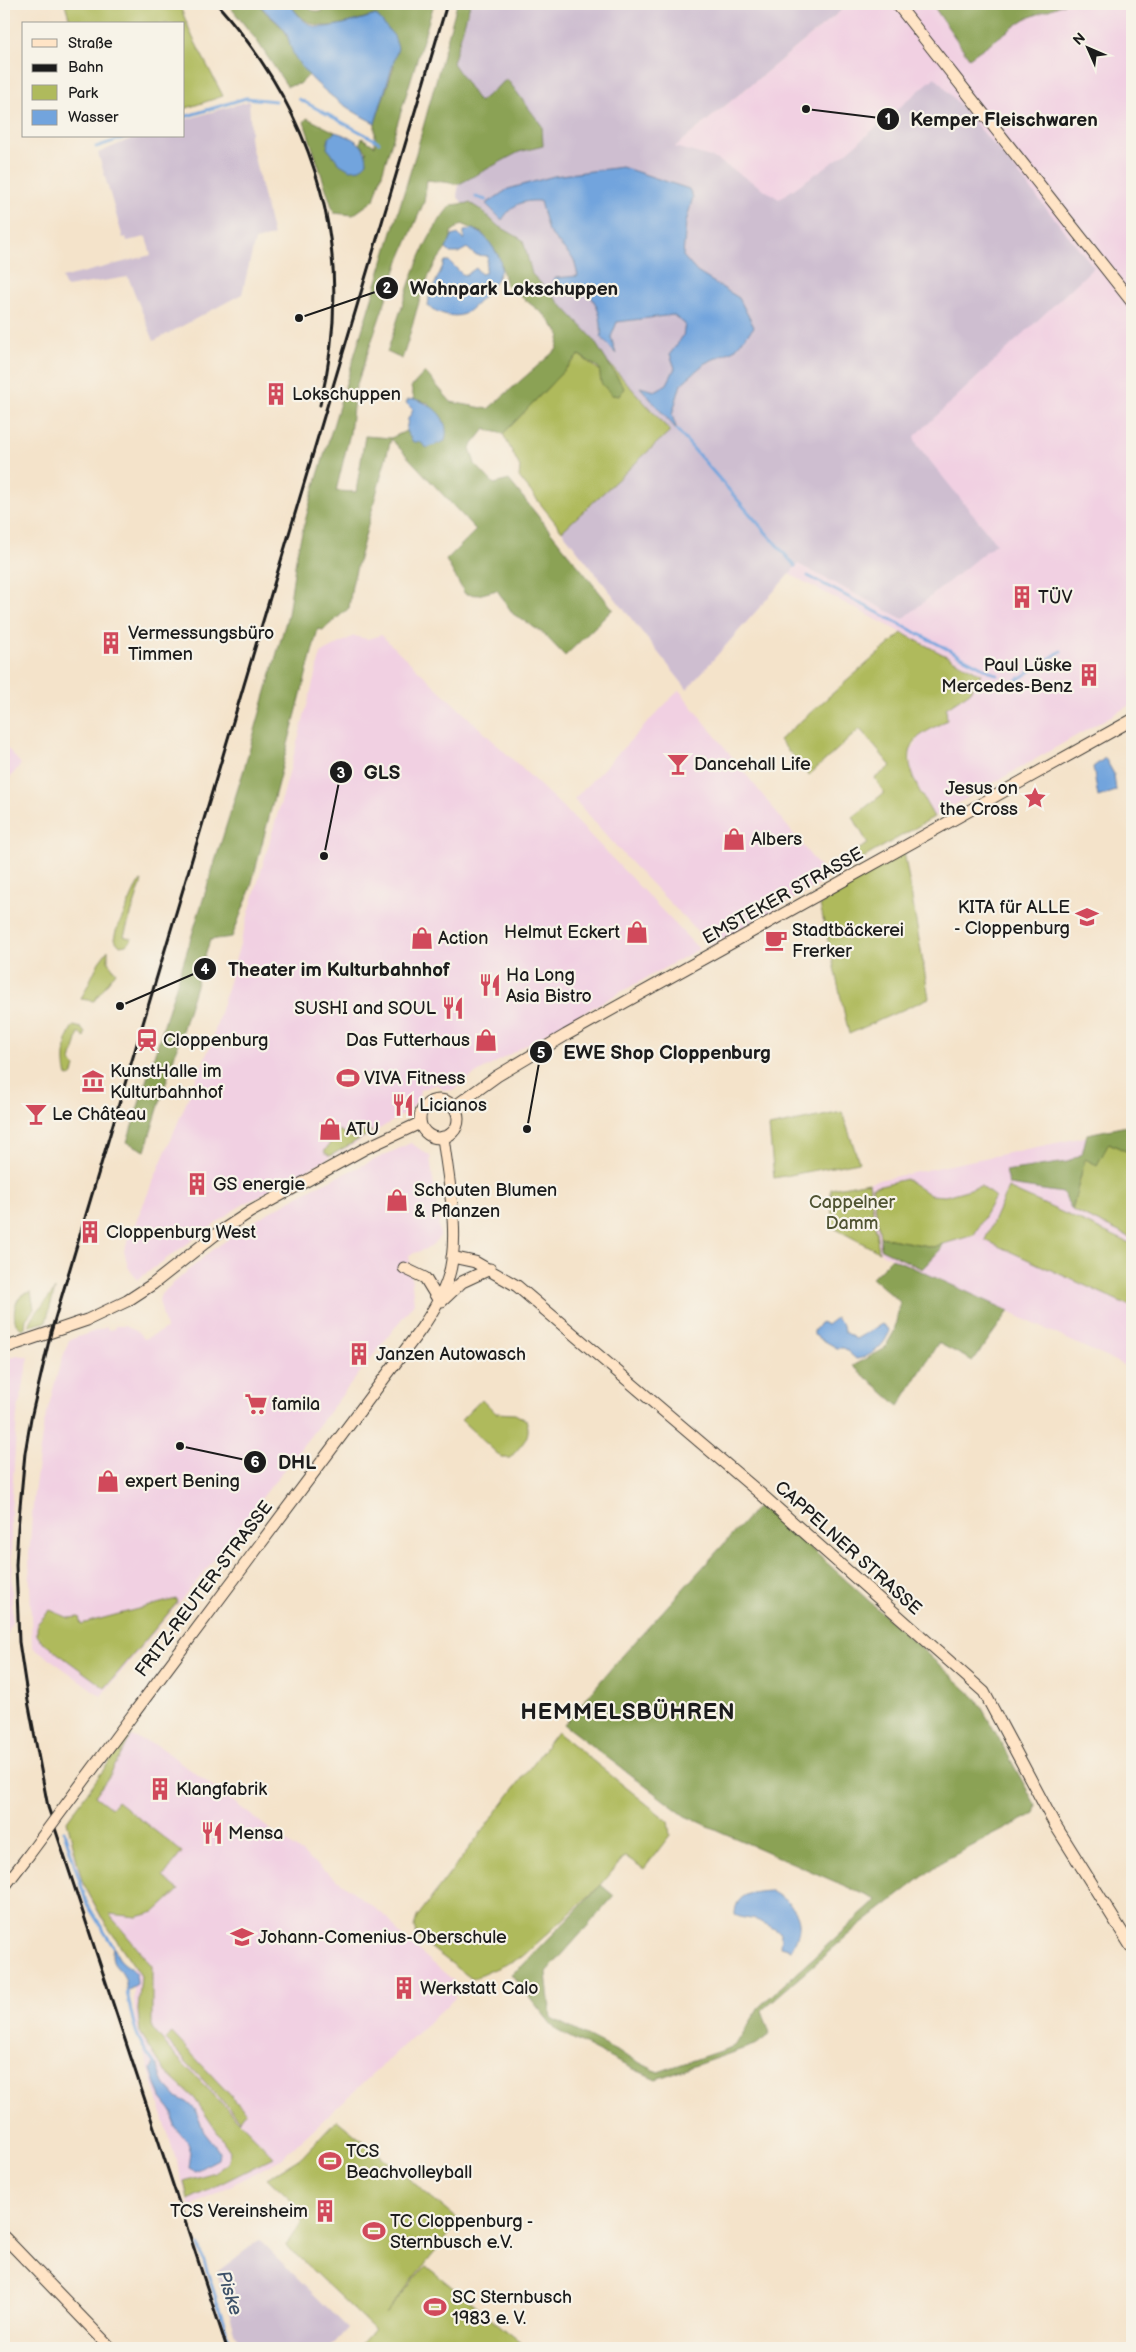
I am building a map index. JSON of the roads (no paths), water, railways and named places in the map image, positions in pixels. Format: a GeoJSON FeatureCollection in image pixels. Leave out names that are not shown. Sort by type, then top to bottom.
{"type":"FeatureCollection","features":[{"type":"Feature","properties":{"kind":"street"},"geometry":{"type":"LineString","coordinates":[[897,4],[1132,302]]}},
{"type":"Feature","properties":{"kind":"street","name":"EMSTEKER STRASSE"},"geometry":{"type":"LineString","coordinates":[[454,1107],[497,1076],[566,1035],[1132,720]]}},
{"type":"Feature","properties":{"kind":"street"},"geometry":{"type":"LineString","coordinates":[[445,1101],[454,1107],[458,1116],[456,1126],[450,1134],[444,1137],[432,1136],[422,1128],[420,1123],[421,1112],[428,1103],[445,1101]]}},
{"type":"Feature","properties":{"kind":"street"},"geometry":{"type":"LineString","coordinates":[[4,1348],[87,1320],[128,1301],[153,1284],[215,1235],[250,1212],[366,1148],[420,1123]]}},
{"type":"Feature","properties":{"kind":"street","name":"FRITZ-REUTER-STRASSE"},"geometry":{"type":"LineString","coordinates":[[4,1887],[437,1305],[449,1275],[452,1257],[452,1219],[444,1137]]}},
{"type":"Feature","properties":{"kind":"street","name":"CAPPELNER STRASSE"},"geometry":{"type":"LineString","coordinates":[[452,1257],[466,1259],[490,1269],[517,1286],[724,1463],[984,1692],[1054,1823],[1132,1948]]}},
{"type":"Feature","properties":{"kind":"street"},"geometry":{"type":"LineString","coordinates":[[404,1268],[425,1278],[437,1305],[462,1282],[490,1269]]}},
{"type":"Feature","properties":{"kind":"street"},"geometry":{"type":"LineString","coordinates":[[4,2237],[111,2348]]}},
{"type":"Feature","properties":{"kind":"water"},"geometry":{"type":"Polygon","coordinates":[[[260,4],[290,4],[309,24],[319,27],[344,24],[376,15],[394,36],[398,48],[375,123],[342,104],[310,77],[295,57],[284,29],[260,4]]]}},
{"type":"Feature","properties":{"kind":"water"},"geometry":{"type":"Polygon","coordinates":[[[335,132],[347,136],[361,145],[367,162],[360,169],[350,170],[340,164],[327,148],[329,138],[335,132]]]}},
{"type":"Feature","properties":{"kind":"water"},"geometry":{"type":"Polygon","coordinates":[[[622,167],[689,189],[693,197],[686,222],[683,256],[697,272],[739,298],[754,327],[734,350],[705,363],[681,384],[672,415],[677,430],[640,387],[655,391],[667,384],[675,368],[670,354],[683,336],[685,324],[673,315],[617,322],[611,337],[616,354],[601,337],[601,323],[598,310],[585,286],[560,287],[552,280],[555,278],[578,276],[574,260],[548,231],[540,201],[527,201],[518,204],[502,220],[486,204],[508,189],[554,176],[622,167]]]}},
{"type":"Feature","properties":{"kind":"water"},"geometry":{"type":"Polygon","coordinates":[[[472,229],[488,240],[498,255],[501,266],[497,278],[481,300],[464,314],[450,316],[431,309],[428,306],[429,297],[445,261],[449,261],[462,274],[466,275],[476,268],[481,274],[485,273],[488,256],[475,255],[467,248],[458,253],[450,253],[446,249],[452,236],[458,234],[464,240],[464,231],[472,229]]]}},
{"type":"Feature","properties":{"kind":"water"},"geometry":{"type":"Polygon","coordinates":[[[414,399],[434,409],[443,419],[446,433],[445,441],[427,448],[420,442],[413,442],[406,431],[408,419],[413,410],[406,403],[408,400],[414,399]]]}},
{"type":"Feature","properties":{"kind":"water"},"geometry":{"type":"Polygon","coordinates":[[[1105,758],[1114,774],[1116,791],[1098,797],[1093,767],[1105,758]]]}},
{"type":"Feature","properties":{"kind":"water"},"geometry":{"type":"Polygon","coordinates":[[[836,1318],[843,1325],[844,1332],[856,1339],[882,1324],[889,1330],[888,1336],[877,1350],[856,1359],[844,1348],[837,1348],[814,1335],[814,1331],[821,1322],[827,1325],[836,1318]]]}},
{"type":"Feature","properties":{"kind":"water"},"geometry":{"type":"Polygon","coordinates":[[[771,1891],[787,1902],[797,1915],[799,1930],[791,1950],[780,1947],[781,1933],[758,1921],[735,1915],[738,1902],[746,1895],[771,1891]]]}},
{"type":"Feature","properties":{"kind":"water"},"geometry":{"type":"Polygon","coordinates":[[[113,1946],[122,1962],[134,1971],[137,1979],[137,1985],[127,1991],[123,1974],[113,1963],[113,1946]]]}},
{"type":"Feature","properties":{"kind":"water"},"geometry":{"type":"Polygon","coordinates":[[[154,2063],[157,2065],[165,2085],[176,2097],[187,2102],[195,2109],[204,2132],[219,2151],[218,2159],[195,2171],[189,2168],[191,2152],[188,2143],[174,2126],[173,2113],[161,2098],[151,2070],[154,2063]]]}},
{"type":"Feature","properties":{"kind":"waterway"},"geometry":{"type":"LineString","coordinates":[[185,117],[246,98],[275,101]]}},
{"type":"Feature","properties":{"kind":"waterway"},"geometry":{"type":"LineString","coordinates":[[299,99],[379,142]]}},
{"type":"Feature","properties":{"kind":"waterway"},"geometry":{"type":"LineString","coordinates":[[96,147],[123,138]]}},
{"type":"Feature","properties":{"kind":"waterway"},"geometry":{"type":"LineString","coordinates":[[476,197],[486,200]]}},
{"type":"Feature","properties":{"kind":"waterway"},"geometry":{"type":"LineString","coordinates":[[677,430],[795,566]]}},
{"type":"Feature","properties":{"kind":"waterway"},"geometry":{"type":"LineString","coordinates":[[808,576],[997,675]]}},
{"type":"Feature","properties":{"kind":"waterway"},"geometry":{"type":"LineString","coordinates":[[1014,682],[1061,651]]}},
{"type":"Feature","properties":{"kind":"waterway"},"geometry":{"type":"LineString","coordinates":[[64,1831],[87,1904],[113,1946]]}},
{"type":"Feature","properties":{"kind":"waterway"},"geometry":{"type":"LineString","coordinates":[[127,1991],[138,2037],[154,2063]]}},
{"type":"Feature","properties":{"kind":"waterway","name":"Piske"},"geometry":{"type":"LineString","coordinates":[[199,2246],[232,2348]]}},
{"type":"Feature","properties":{"kind":"railway"},"geometry":{"type":"LineString","coordinates":[[217,4],[252,48],[281,94],[304,142],[321,191],[331,242],[334,295],[330,349],[320,405]]}},
{"type":"Feature","properties":{"kind":"railway"},"geometry":{"type":"LineString","coordinates":[[227,2348],[48,1807],[19,1642],[16,1565],[25,1453],[51,1332],[447,4]]}},
{"type":"Feature","properties":{"kind":"place","name":"Kemper Fleischwaren"},"geometry":{"type":"Point","coordinates":[806,109]}},
{"type":"Feature","properties":{"kind":"place","name":"Wohnpark Lokschuppen"},"geometry":{"type":"Point","coordinates":[299,318]}},
{"type":"Feature","properties":{"kind":"place","name":"Lokschuppen"},"geometry":{"type":"Point","coordinates":[276,394]}},
{"type":"Feature","properties":{"kind":"place","name":"TÜV"},"geometry":{"type":"Point","coordinates":[1022,597]}},
{"type":"Feature","properties":{"kind":"place","name":"Vermessungsbüro Timmen"},"geometry":{"type":"Point","coordinates":[111,643]}},
{"type":"Feature","properties":{"kind":"place","name":"Paul Lüske Mercedes-Benz"},"geometry":{"type":"Point","coordinates":[1089,675]}},
{"type":"Feature","properties":{"kind":"place","name":"Dancehall Life"},"geometry":{"type":"Point","coordinates":[678,764]}},
{"type":"Feature","properties":{"kind":"place","name":"Jesus on the Cross"},"geometry":{"type":"Point","coordinates":[1035,798]}},
{"type":"Feature","properties":{"kind":"place","name":"Albers"},"geometry":{"type":"Point","coordinates":[734,839]}},
{"type":"Feature","properties":{"kind":"place","name":"GLS"},"geometry":{"type":"Point","coordinates":[324,856]}},
{"type":"Feature","properties":{"kind":"place","name":"KITA für ALLE - Cloppenburg"},"geometry":{"type":"Point","coordinates":[1087,917]}},
{"type":"Feature","properties":{"kind":"place","name":"Helmut Eckert"},"geometry":{"type":"Point","coordinates":[637,932]}},
{"type":"Feature","properties":{"kind":"place","name":"Action"},"geometry":{"type":"Point","coordinates":[422,938]}},
{"type":"Feature","properties":{"kind":"place","name":"Stadtbäckerei Frerker"},"geometry":{"type":"Point","coordinates":[776,940]}},
{"type":"Feature","properties":{"kind":"place","name":"Ha Long Asia Bistro"},"geometry":{"type":"Point","coordinates":[490,985]}},
{"type":"Feature","properties":{"kind":"place","name":"Theater im Kulturbahnhof"},"geometry":{"type":"Point","coordinates":[120,1006]}},
{"type":"Feature","properties":{"kind":"place","name":"SUSHI and SOUL"},"geometry":{"type":"Point","coordinates":[453,1008]}},
{"type":"Feature","properties":{"kind":"place","name":"Cloppenburg"},"geometry":{"type":"Point","coordinates":[147,1040]}},
{"type":"Feature","properties":{"kind":"place","name":"Das Futterhaus"},"geometry":{"type":"Point","coordinates":[486,1040]}},
{"type":"Feature","properties":{"kind":"place","name":"VIVA Fitness"},"geometry":{"type":"Point","coordinates":[348,1078]}},
{"type":"Feature","properties":{"kind":"place","name":"KunstHalle im Kulturbahnhof"},"geometry":{"type":"Point","coordinates":[93,1081]}},
{"type":"Feature","properties":{"kind":"place","name":"Licianos"},"geometry":{"type":"Point","coordinates":[403,1105]}},
{"type":"Feature","properties":{"kind":"place","name":"Le Château"},"geometry":{"type":"Point","coordinates":[36,1114]}},
{"type":"Feature","properties":{"kind":"place","name":"ATU"},"geometry":{"type":"Point","coordinates":[330,1129]}},
{"type":"Feature","properties":{"kind":"place","name":"EWE Shop Cloppenburg"},"geometry":{"type":"Point","coordinates":[527,1129]}},
{"type":"Feature","properties":{"kind":"place","name":"GS energie"},"geometry":{"type":"Point","coordinates":[197,1184]}},
{"type":"Feature","properties":{"kind":"place","name":"Schouten Blumen & Pflanzen"},"geometry":{"type":"Point","coordinates":[397,1200]}},
{"type":"Feature","properties":{"kind":"place","name":"Cloppenburg West"},"geometry":{"type":"Point","coordinates":[90,1232]}},
{"type":"Feature","properties":{"kind":"place","name":"Janzen Autowasch"},"geometry":{"type":"Point","coordinates":[359,1354]}},
{"type":"Feature","properties":{"kind":"place","name":"famila"},"geometry":{"type":"Point","coordinates":[256,1404]}},
{"type":"Feature","properties":{"kind":"place","name":"DHL"},"geometry":{"type":"Point","coordinates":[180,1446]}},
{"type":"Feature","properties":{"kind":"place","name":"expert Bening"},"geometry":{"type":"Point","coordinates":[108,1481]}},
{"type":"Feature","properties":{"kind":"place","name":"Klangfabrik"},"geometry":{"type":"Point","coordinates":[160,1789]}},
{"type":"Feature","properties":{"kind":"place","name":"Mensa"},"geometry":{"type":"Point","coordinates":[212,1833]}},
{"type":"Feature","properties":{"kind":"place","name":"Johann-Comenius-Oberschule"},"geometry":{"type":"Point","coordinates":[242,1937]}},
{"type":"Feature","properties":{"kind":"place","name":"Werkstatt Calo"},"geometry":{"type":"Point","coordinates":[404,1988]}},
{"type":"Feature","properties":{"kind":"place","name":"TCS Beachvolleyball"},"geometry":{"type":"Point","coordinates":[330,2161]}},
{"type":"Feature","properties":{"kind":"place","name":"TCS Vereinsheim"},"geometry":{"type":"Point","coordinates":[325,2211]}},
{"type":"Feature","properties":{"kind":"place","name":"TC Cloppenburg - Sternbusch e.V."},"geometry":{"type":"Point","coordinates":[374,2231]}},
{"type":"Feature","properties":{"kind":"place","name":"SC Sternbusch 1983 e. V."},"geometry":{"type":"Point","coordinates":[435,2307]}},
{"type":"Feature","properties":{"kind":"district","name":"HEMMELSBÜHREN"},"geometry":{"type":"Point","coordinates":[628,1712]}},
{"type":"Feature","properties":{"kind":"park label","name":"Cappelner Damm"},"geometry":{"type":"Point","coordinates":[852,1212]}}]}
